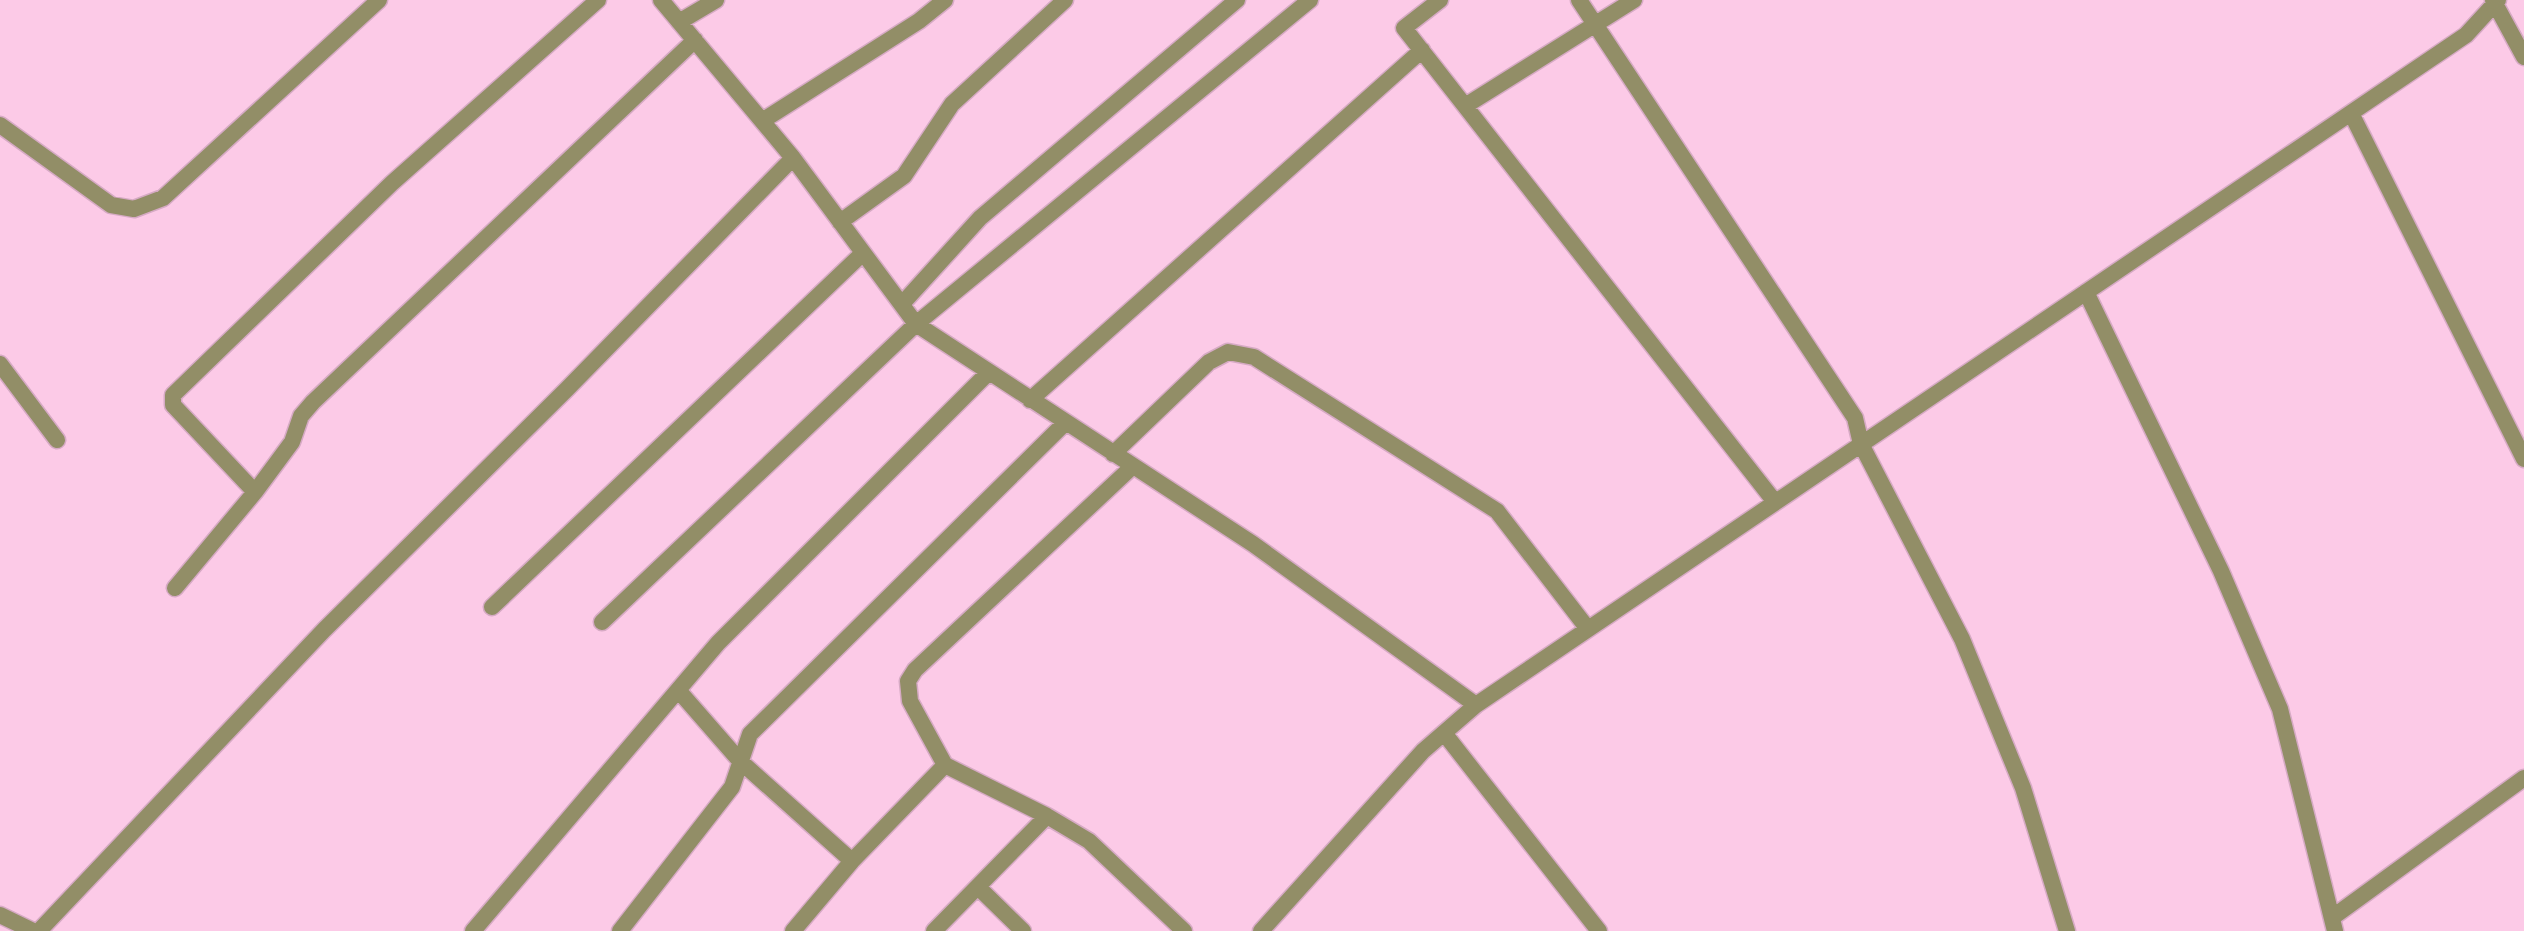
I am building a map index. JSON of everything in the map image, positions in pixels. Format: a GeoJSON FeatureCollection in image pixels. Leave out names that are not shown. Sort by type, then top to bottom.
{"type":"FeatureCollection","features":[{"type":"Feature","properties":{"kind":"street"},"geometry":{"type":"LineString","coordinates":[[0,125],[111,205],[134,209],[163,198],[379,0]]}},
{"type":"Feature","properties":{"kind":"street"},"geometry":{"type":"LineString","coordinates":[[255,492],[173,405],[173,395],[392,183],[598,0]]}},
{"type":"Feature","properties":{"kind":"street"},"geometry":{"type":"LineString","coordinates":[[661,0],[793,158],[916,324],[1253,544],[1476,705]]}},
{"type":"Feature","properties":{"kind":"street"},"geometry":{"type":"LineString","coordinates":[[679,22],[716,0]]}},
{"type":"Feature","properties":{"kind":"street"},"geometry":{"type":"LineString","coordinates":[[762,121],[919,21],[945,0]]}},
{"type":"Feature","properties":{"kind":"street"},"geometry":{"type":"LineString","coordinates":[[840,222],[904,176],[952,104],[1065,0]]}},
{"type":"Feature","properties":{"kind":"street"},"geometry":{"type":"LineString","coordinates":[[902,304],[980,218],[1237,0]]}},
{"type":"Feature","properties":{"kind":"street"},"geometry":{"type":"LineString","coordinates":[[602,622],[916,324],[1310,0]]}},
{"type":"Feature","properties":{"kind":"street"},"geometry":{"type":"LineString","coordinates":[[1440,0],[1404,28],[1775,502]]}},
{"type":"Feature","properties":{"kind":"street"},"geometry":{"type":"LineString","coordinates":[[1579,0],[1855,418],[1861,444],[1962,639],[2023,788],[2067,931]]}},
{"type":"Feature","properties":{"kind":"street"},"geometry":{"type":"LineString","coordinates":[[1465,106],[1634,0]]}},
{"type":"Feature","properties":{"kind":"street"},"geometry":{"type":"LineString","coordinates":[[1261,931],[1423,751],[1476,705],[2466,35],[2495,1],[2524,57]]}},
{"type":"Feature","properties":{"kind":"street"},"geometry":{"type":"LineString","coordinates":[[175,588],[255,492],[292,442],[301,416],[313,402],[695,40]]}},
{"type":"Feature","properties":{"kind":"street"},"geometry":{"type":"LineString","coordinates":[[1030,400],[1422,50]]}},
{"type":"Feature","properties":{"kind":"street"},"geometry":{"type":"LineString","coordinates":[[2351,113],[2524,459]]}},
{"type":"Feature","properties":{"kind":"street"},"geometry":{"type":"LineString","coordinates":[[39,931],[324,630],[567,389],[793,158]]}},
{"type":"Feature","properties":{"kind":"street"},"geometry":{"type":"LineString","coordinates":[[492,607],[863,253]]}},
{"type":"Feature","properties":{"kind":"street"},"geometry":{"type":"LineString","coordinates":[[2086,292],[2221,571],[2280,709],[2334,924],[2524,778]]}},
{"type":"Feature","properties":{"kind":"street"},"geometry":{"type":"LineString","coordinates":[[1113,454],[1209,362],[1228,352],[1254,357],[1497,511],[1588,629]]}},
{"type":"Feature","properties":{"kind":"street"},"geometry":{"type":"LineString","coordinates":[[0,364],[57,440]]}},
{"type":"Feature","properties":{"kind":"street"},"geometry":{"type":"LineString","coordinates":[[473,931],[718,643],[989,372]]}},
{"type":"Feature","properties":{"kind":"street"},"geometry":{"type":"LineString","coordinates":[[620,931],[732,787],[750,734],[1065,423]]}},
{"type":"Feature","properties":{"kind":"street"},"geometry":{"type":"LineString","coordinates":[[1133,466],[915,670],[908,681],[910,701],[945,765],[1047,816],[1089,841],[1184,931]]}},
{"type":"Feature","properties":{"kind":"street"},"geometry":{"type":"LineString","coordinates":[[678,690],[740,761],[852,861]]}},
{"type":"Feature","properties":{"kind":"street"},"geometry":{"type":"LineString","coordinates":[[1444,733],[1599,931]]}},
{"type":"Feature","properties":{"kind":"street"},"geometry":{"type":"LineString","coordinates":[[793,931],[852,861],[945,765]]}},
{"type":"Feature","properties":{"kind":"street"},"geometry":{"type":"LineString","coordinates":[[934,931],[1047,816]]}},
{"type":"Feature","properties":{"kind":"street"},"geometry":{"type":"LineString","coordinates":[[978,887],[1023,931]]}},
{"type":"Feature","properties":{"kind":"street"},"geometry":{"type":"LineString","coordinates":[[0,915],[33,931]]}}]}
